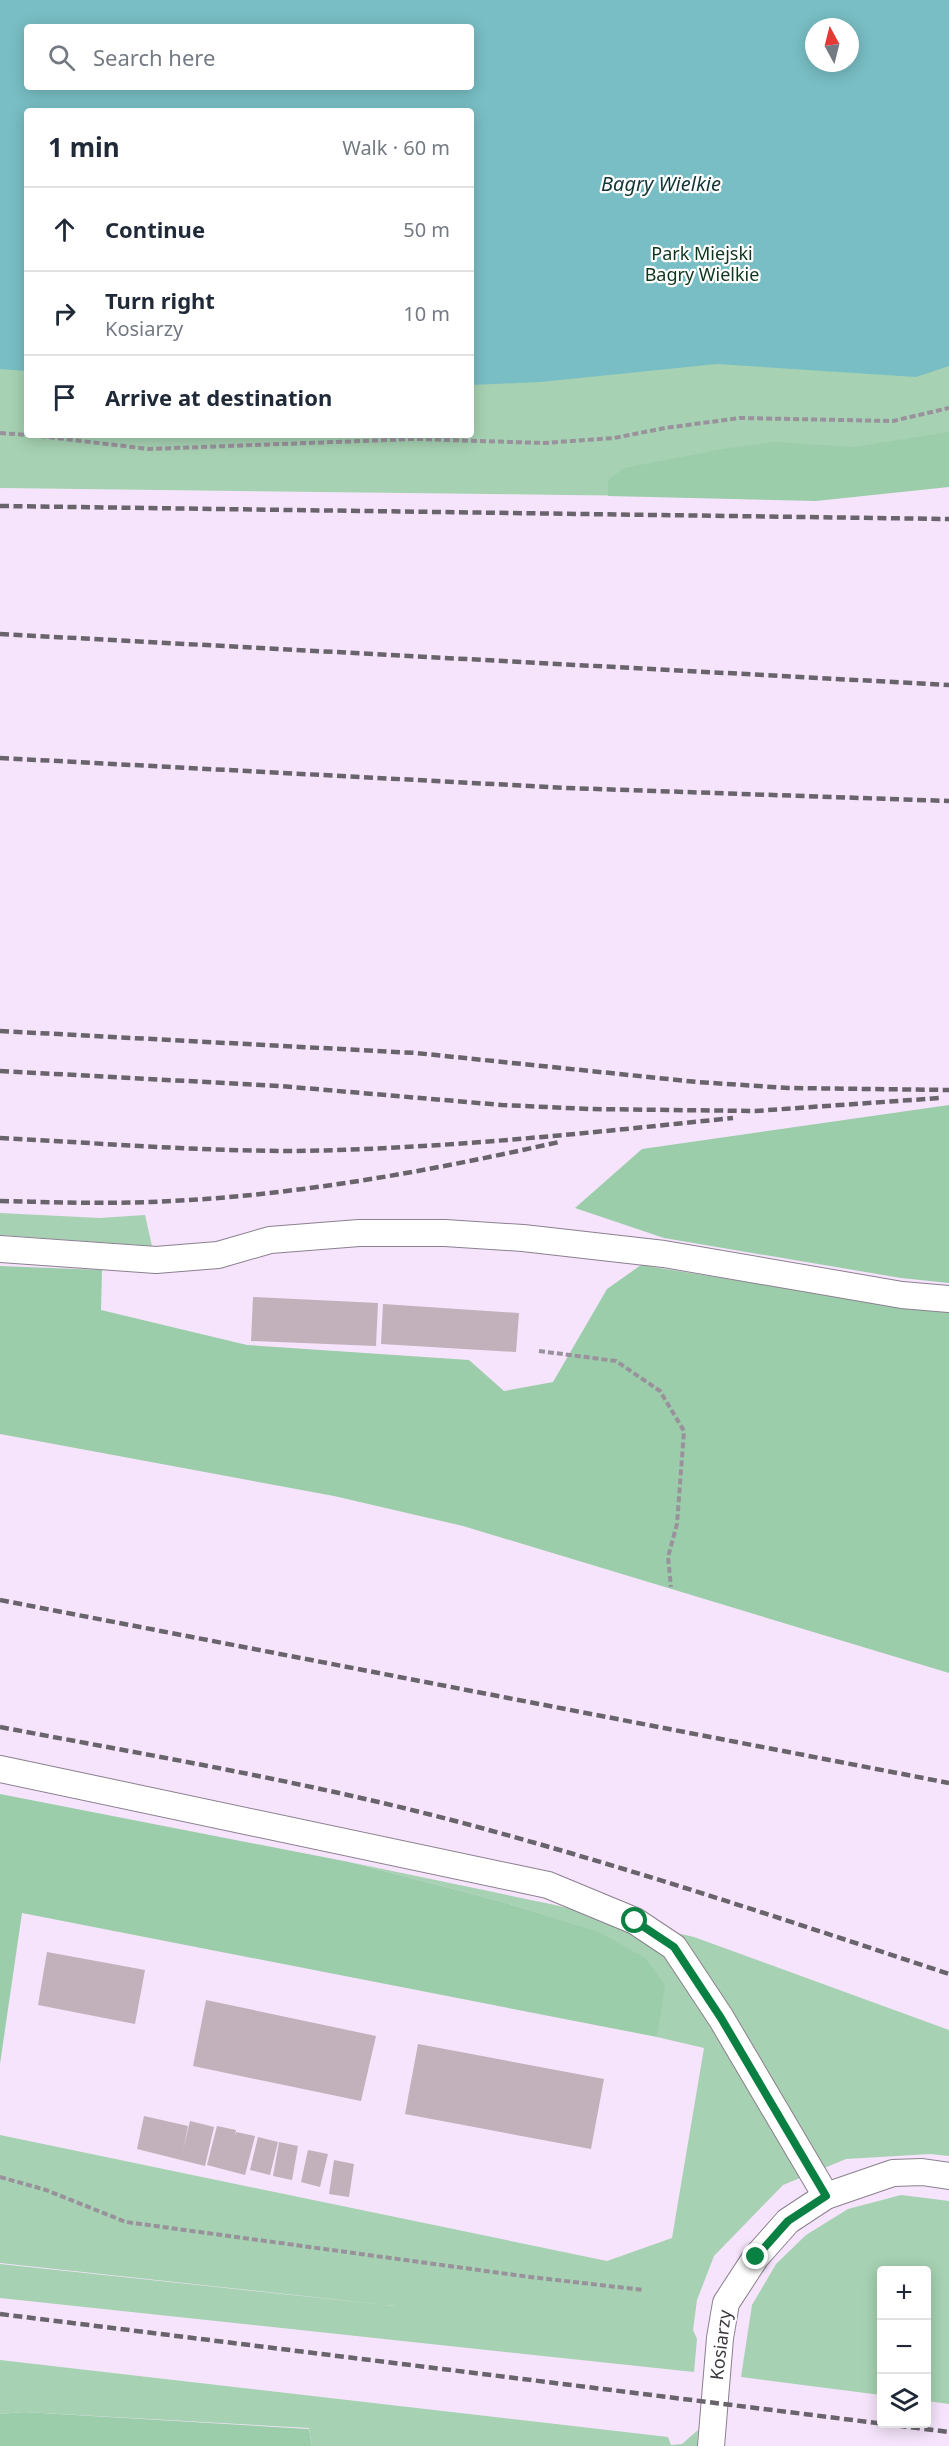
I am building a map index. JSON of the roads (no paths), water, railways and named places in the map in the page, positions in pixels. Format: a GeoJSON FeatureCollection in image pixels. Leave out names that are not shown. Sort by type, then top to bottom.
{"type":"FeatureCollection","features":[{"type":"Feature","properties":{"kind":"lane"},"geometry":{"type":"LineString","coordinates":[[0,1249],[156,1260],[218,1256],[270,1240],[359,1233],[445,1233],[523,1238],[664,1254],[902,1295],[949,1299]]}},
{"type":"Feature","properties":{"kind":"lane"},"geometry":{"type":"LineString","coordinates":[[0,1769],[548,1885],[635,1921],[674,1947],[721,2018],[826,2196]]}},
{"type":"Feature","properties":{"kind":"lane","name":"Kosiarzy"},"geometry":{"type":"LineString","coordinates":[[711,2446],[720,2338],[726,2303],[756,2257],[788,2221],[826,2196],[893,2173],[922,2172],[949,2175]]}},
{"type":"Feature","properties":{"kind":"water","name":"Bagry Wielkie"},"geometry":{"type":"Polygon","coordinates":[[[0,0],[949,0],[949,366],[916,377],[717,364],[540,382],[474,385],[474,108],[24,108],[24,371],[0,369],[0,0]]]}},
{"type":"Feature","properties":{"kind":"railway"},"geometry":{"type":"LineString","coordinates":[[0,506],[949,519]]}},
{"type":"Feature","properties":{"kind":"railway"},"geometry":{"type":"LineString","coordinates":[[0,634],[949,685]]}},
{"type":"Feature","properties":{"kind":"railway"},"geometry":{"type":"LineString","coordinates":[[0,758],[568,788],[949,801]]}},
{"type":"Feature","properties":{"kind":"railway"},"geometry":{"type":"LineString","coordinates":[[0,1031],[416,1053],[697,1082],[788,1088],[949,1090]]}},
{"type":"Feature","properties":{"kind":"railway"},"geometry":{"type":"LineString","coordinates":[[0,1071],[280,1086],[502,1105],[589,1109],[755,1111],[940,1098]]}},
{"type":"Feature","properties":{"kind":"railway"},"geometry":{"type":"LineString","coordinates":[[0,1138],[221,1150],[350,1150],[514,1139],[733,1118]]}},
{"type":"Feature","properties":{"kind":"railway"},"geometry":{"type":"LineString","coordinates":[[0,1201],[131,1203],[253,1195],[407,1173],[559,1142]]}},
{"type":"Feature","properties":{"kind":"railway"},"geometry":{"type":"LineString","coordinates":[[0,1600],[949,1783]]}},
{"type":"Feature","properties":{"kind":"railway"},"geometry":{"type":"LineString","coordinates":[[0,1727],[288,1782],[459,1822],[644,1875],[949,1974]]}},
{"type":"Feature","properties":{"kind":"railway"},"geometry":{"type":"LineString","coordinates":[[0,2314],[949,2432]]}},
{"type":"Feature","properties":{"kind":"park label","name":"Park Miejski Bagry Wielkie"},"geometry":{"type":"Point","coordinates":[702,264]}}]}
